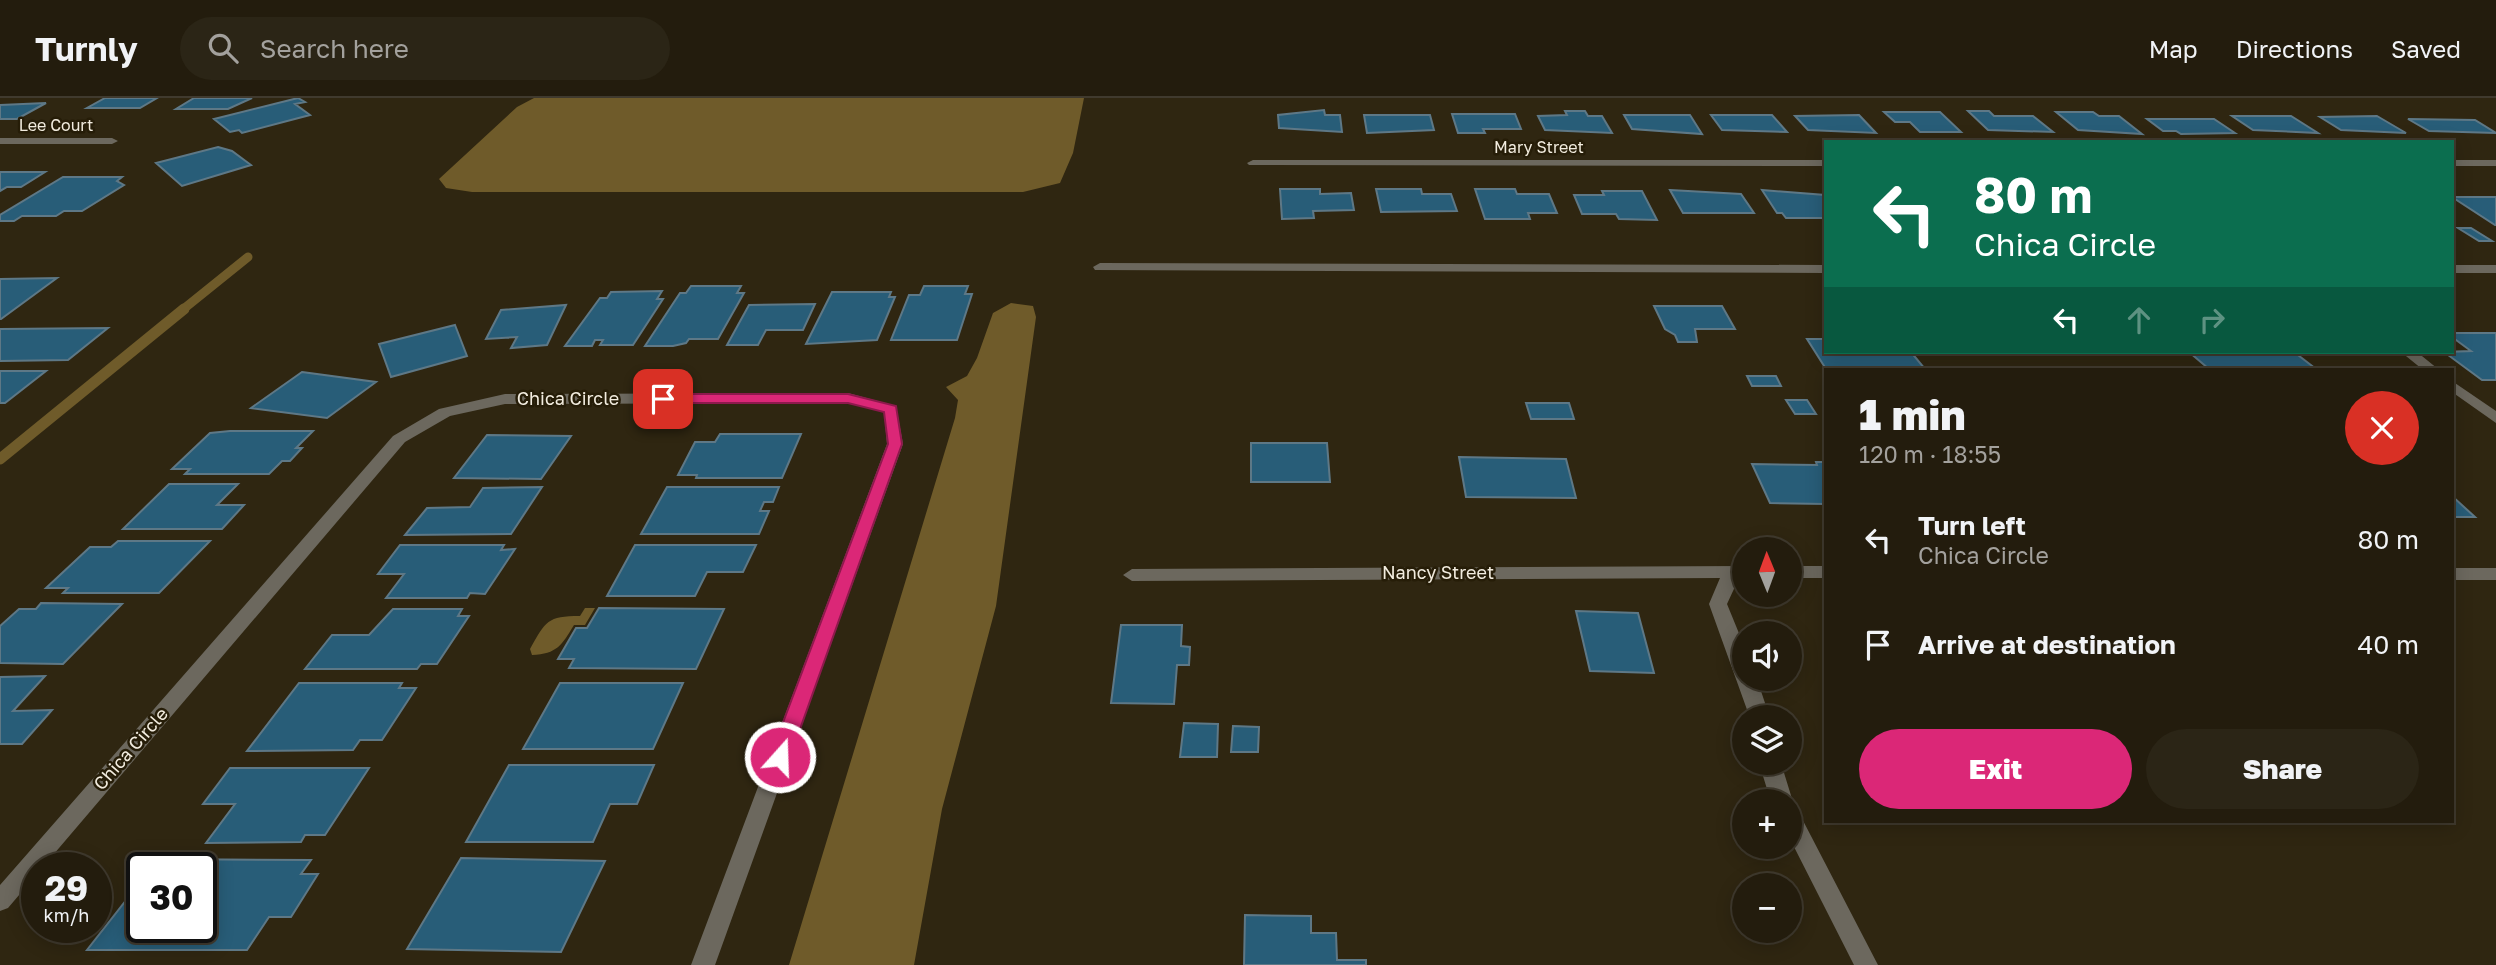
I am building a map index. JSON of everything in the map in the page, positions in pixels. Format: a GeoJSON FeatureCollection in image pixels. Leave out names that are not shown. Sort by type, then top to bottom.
{"type":"FeatureCollection","features":[{"type":"Feature","properties":{"kind":"street","name":"Lee Court"},"geometry":{"type":"LineString","coordinates":[[0,141],[112,141]]}},
{"type":"Feature","properties":{"kind":"street","name":"Mary Street"},"geometry":{"type":"LineString","coordinates":[[1253,163],[1824,163]]}},
{"type":"Feature","properties":{"kind":"street"},"geometry":{"type":"LineString","coordinates":[[2454,163],[2496,163]]}},
{"type":"Feature","properties":{"kind":"street"},"geometry":{"type":"LineString","coordinates":[[1100,267],[1824,269]]}},
{"type":"Feature","properties":{"kind":"street"},"geometry":{"type":"LineString","coordinates":[[2454,269],[2496,269]]}},
{"type":"Feature","properties":{"kind":"street"},"geometry":{"type":"LineString","coordinates":[[2411,354],[2430,368]]}},
{"type":"Feature","properties":{"kind":"street"},"geometry":{"type":"LineString","coordinates":[[2454,386],[2496,418]]}},
{"type":"Feature","properties":{"kind":"street","name":"Chica Circle"},"geometry":{"type":"LineString","coordinates":[[0,901],[399,439],[445,412],[505,399],[848,398],[891,409],[895,444],[703,965]]}},
{"type":"Feature","properties":{"kind":"street","name":"Nancy Street"},"geometry":{"type":"LineString","coordinates":[[1132,575],[1732,572]]}},
{"type":"Feature","properties":{"kind":"street"},"geometry":{"type":"LineString","coordinates":[[1802,572],[1824,572]]}},
{"type":"Feature","properties":{"kind":"street"},"geometry":{"type":"LineString","coordinates":[[2454,574],[2496,574]]}},
{"type":"Feature","properties":{"kind":"street"},"geometry":{"type":"LineString","coordinates":[[1732,582],[1718,604],[1732,640]]}},
{"type":"Feature","properties":{"kind":"street"},"geometry":{"type":"LineString","coordinates":[[1802,840],[1866,965]]}},
{"type":"Feature","properties":{"kind":"shaded area"},"geometry":{"type":"Polygon","coordinates":[[[534,98],[1084,98],[1073,153],[1060,183],[1023,192],[472,192],[446,188],[439,179],[517,107],[534,98]]]}},
{"type":"Feature","properties":{"kind":"shaded area"},"geometry":{"type":"Polygon","coordinates":[[[1011,303],[1033,306],[1036,317],[996,606],[942,809],[914,965],[789,965],[955,418],[958,400],[946,387],[967,376],[977,358],[993,313],[1011,303]]]}},
{"type":"Feature","properties":{"kind":"shaded area"},"geometry":{"type":"Polygon","coordinates":[[[585,608],[595,608],[585,625],[574,625],[562,643],[553,650],[532,655],[530,649],[544,626],[561,617],[580,616],[585,608]]]}},
{"type":"Feature","properties":{"kind":"building"},"geometry":{"type":"Polygon","coordinates":[[[105,98],[157,98],[140,108],[87,108],[105,98]]]}},
{"type":"Feature","properties":{"kind":"building"},"geometry":{"type":"Polygon","coordinates":[[[194,98],[252,98],[228,109],[176,109],[194,98]]]}},
{"type":"Feature","properties":{"kind":"building"},"geometry":{"type":"Polygon","coordinates":[[[298,98],[305,102],[295,104],[310,115],[242,133],[239,130],[230,132],[214,119],[298,98]]]}},
{"type":"Feature","properties":{"kind":"building"},"geometry":{"type":"Polygon","coordinates":[[[46,103],[17,119],[0,119],[0,105],[46,103]]]}},
{"type":"Feature","properties":{"kind":"building"},"geometry":{"type":"Polygon","coordinates":[[[1324,110],[1325,115],[1340,115],[1342,132],[1279,128],[1278,115],[1324,110]]]}},
{"type":"Feature","properties":{"kind":"building"},"geometry":{"type":"Polygon","coordinates":[[[1565,111],[1585,111],[1588,116],[1602,116],[1612,133],[1545,130],[1538,116],[1567,115],[1565,111]]]}},
{"type":"Feature","properties":{"kind":"building"},"geometry":{"type":"Polygon","coordinates":[[[1968,111],[1989,111],[1994,116],[2033,116],[2053,132],[1988,130],[1968,111]]]}},
{"type":"Feature","properties":{"kind":"building"},"geometry":{"type":"Polygon","coordinates":[[[1884,112],[1940,112],[1961,132],[1920,132],[1910,122],[1895,122],[1884,112]]]}},
{"type":"Feature","properties":{"kind":"building"},"geometry":{"type":"Polygon","coordinates":[[[2056,112],[2093,112],[2099,116],[2119,116],[2142,134],[2078,130],[2056,112]]]}},
{"type":"Feature","properties":{"kind":"building"},"geometry":{"type":"Polygon","coordinates":[[[1452,114],[1515,114],[1521,129],[1483,129],[1485,133],[1458,133],[1452,114]]]}},
{"type":"Feature","properties":{"kind":"building"},"geometry":{"type":"Polygon","coordinates":[[[1364,115],[1430,115],[1434,130],[1367,133],[1364,115]]]}},
{"type":"Feature","properties":{"kind":"building"},"geometry":{"type":"Polygon","coordinates":[[[1624,115],[1690,115],[1702,134],[1632,129],[1624,115]]]}},
{"type":"Feature","properties":{"kind":"building"},"geometry":{"type":"Polygon","coordinates":[[[1711,115],[1772,115],[1787,132],[1722,130],[1711,115]]]}},
{"type":"Feature","properties":{"kind":"building"},"geometry":{"type":"Polygon","coordinates":[[[1859,115],[1876,133],[1808,130],[1795,116],[1859,115]]]}},
{"type":"Feature","properties":{"kind":"building"},"geometry":{"type":"Polygon","coordinates":[[[2232,116],[2291,116],[2318,133],[2253,130],[2232,116]]]}},
{"type":"Feature","properties":{"kind":"building"},"geometry":{"type":"Polygon","coordinates":[[[2377,116],[2406,133],[2341,130],[2320,117],[2377,116]]]}},
{"type":"Feature","properties":{"kind":"building"},"geometry":{"type":"Polygon","coordinates":[[[2147,119],[2214,119],[2235,133],[2181,134],[2176,131],[2163,131],[2147,119]]]}},
{"type":"Feature","properties":{"kind":"building"},"geometry":{"type":"Polygon","coordinates":[[[2408,119],[2475,120],[2496,133],[2429,131],[2408,119]]]}},
{"type":"Feature","properties":{"kind":"building"},"geometry":{"type":"Polygon","coordinates":[[[218,147],[232,151],[251,165],[182,186],[156,163],[218,147]]]}},
{"type":"Feature","properties":{"kind":"building"},"geometry":{"type":"Polygon","coordinates":[[[0,172],[45,172],[21,187],[7,187],[0,191],[0,172]]]}},
{"type":"Feature","properties":{"kind":"building"},"geometry":{"type":"Polygon","coordinates":[[[63,177],[122,177],[117,181],[124,185],[82,211],[64,211],[56,216],[22,216],[14,221],[0,221],[0,215],[63,177]]]}},
{"type":"Feature","properties":{"kind":"building"},"geometry":{"type":"Polygon","coordinates":[[[1280,189],[1320,189],[1320,194],[1351,193],[1354,210],[1313,211],[1314,218],[1282,219],[1280,189]]]}},
{"type":"Feature","properties":{"kind":"building"},"geometry":{"type":"Polygon","coordinates":[[[1376,189],[1421,189],[1422,194],[1451,194],[1457,211],[1381,212],[1376,189]]]}},
{"type":"Feature","properties":{"kind":"building"},"geometry":{"type":"Polygon","coordinates":[[[1475,189],[1515,189],[1517,194],[1549,194],[1557,213],[1528,213],[1530,219],[1485,219],[1475,189]]]}},
{"type":"Feature","properties":{"kind":"building"},"geometry":{"type":"Polygon","coordinates":[[[1670,190],[1741,194],[1754,213],[1683,213],[1670,190]]]}},
{"type":"Feature","properties":{"kind":"building"},"geometry":{"type":"Polygon","coordinates":[[[1762,190],[1824,195],[1824,218],[1786,218],[1782,213],[1777,213],[1762,190]]]}},
{"type":"Feature","properties":{"kind":"building"},"geometry":{"type":"Polygon","coordinates":[[[1602,191],[1642,191],[1657,220],[1619,219],[1616,214],[1582,214],[1574,195],[1604,195],[1602,191]]]}},
{"type":"Feature","properties":{"kind":"building"},"geometry":{"type":"Polygon","coordinates":[[[2454,197],[2496,197],[2495,225],[2454,198],[2454,197]]]}},
{"type":"Feature","properties":{"kind":"building"},"geometry":{"type":"Polygon","coordinates":[[[2458,228],[2471,228],[2492,241],[2479,241],[2458,228]]]}},
{"type":"Feature","properties":{"kind":"building"},"geometry":{"type":"Polygon","coordinates":[[[57,278],[1,319],[0,319],[0,279],[57,278]]]}},
{"type":"Feature","properties":{"kind":"building"},"geometry":{"type":"Polygon","coordinates":[[[691,286],[741,286],[737,293],[744,293],[718,339],[689,339],[686,343],[673,346],[645,346],[680,293],[686,293],[691,286]]]}},
{"type":"Feature","properties":{"kind":"building"},"geometry":{"type":"Polygon","coordinates":[[[924,286],[968,286],[965,294],[972,294],[957,340],[891,340],[909,295],[920,295],[924,286]]]}},
{"type":"Feature","properties":{"kind":"building"},"geometry":{"type":"Polygon","coordinates":[[[662,291],[657,299],[663,299],[633,345],[600,345],[603,340],[595,340],[592,346],[565,346],[600,298],[607,298],[611,292],[662,291]]]}},
{"type":"Feature","properties":{"kind":"building"},"geometry":{"type":"Polygon","coordinates":[[[832,292],[891,292],[889,297],[895,297],[877,340],[806,344],[832,292]]]}},
{"type":"Feature","properties":{"kind":"building"},"geometry":{"type":"Polygon","coordinates":[[[815,304],[803,330],[766,330],[758,345],[727,345],[749,305],[815,304]]]}},
{"type":"Feature","properties":{"kind":"building"},"geometry":{"type":"Polygon","coordinates":[[[566,305],[547,345],[511,348],[517,337],[486,339],[501,310],[566,305]]]}},
{"type":"Feature","properties":{"kind":"building"},"geometry":{"type":"Polygon","coordinates":[[[1654,306],[1722,306],[1735,329],[1695,329],[1697,342],[1678,342],[1675,335],[1665,329],[1654,306]]]}},
{"type":"Feature","properties":{"kind":"building"},"geometry":{"type":"Polygon","coordinates":[[[455,325],[467,356],[391,377],[379,344],[455,325]]]}},
{"type":"Feature","properties":{"kind":"building"},"geometry":{"type":"Polygon","coordinates":[[[108,328],[68,360],[0,361],[0,329],[108,328]]]}},
{"type":"Feature","properties":{"kind":"building"},"geometry":{"type":"Polygon","coordinates":[[[2454,333],[2496,333],[2496,380],[2482,380],[2447,354],[2471,351],[2454,338],[2454,333]]]}},
{"type":"Feature","properties":{"kind":"building"},"geometry":{"type":"Polygon","coordinates":[[[1807,339],[1824,339],[1824,354],[1913,354],[1924,368],[1825,368],[1807,339]]]}},
{"type":"Feature","properties":{"kind":"building"},"geometry":{"type":"Polygon","coordinates":[[[2191,354],[2297,354],[2315,368],[2208,368],[2191,354]]]}},
{"type":"Feature","properties":{"kind":"building"},"geometry":{"type":"Polygon","coordinates":[[[0,371],[46,371],[5,403],[0,403],[0,371]]]}},
{"type":"Feature","properties":{"kind":"building"},"geometry":{"type":"Polygon","coordinates":[[[302,372],[376,382],[327,418],[251,408],[302,372]]]}},
{"type":"Feature","properties":{"kind":"building"},"geometry":{"type":"Polygon","coordinates":[[[1747,376],[1776,376],[1781,386],[1752,386],[1747,376]]]}},
{"type":"Feature","properties":{"kind":"building"},"geometry":{"type":"Polygon","coordinates":[[[1786,400],[1807,400],[1816,414],[1795,414],[1786,400]]]}},
{"type":"Feature","properties":{"kind":"building"},"geometry":{"type":"Polygon","coordinates":[[[1526,403],[1569,403],[1574,419],[1531,419],[1526,403]]]}},
{"type":"Feature","properties":{"kind":"building"},"geometry":{"type":"Polygon","coordinates":[[[313,431],[296,448],[302,448],[290,461],[282,461],[269,474],[185,474],[190,469],[172,469],[210,433],[313,431]]]}},
{"type":"Feature","properties":{"kind":"building"},"geometry":{"type":"Polygon","coordinates":[[[720,434],[801,434],[782,478],[696,478],[697,475],[678,475],[695,442],[715,442],[720,434]]]}},
{"type":"Feature","properties":{"kind":"building"},"geometry":{"type":"Polygon","coordinates":[[[487,435],[571,436],[541,479],[454,478],[487,435]]]}},
{"type":"Feature","properties":{"kind":"building"},"geometry":{"type":"Polygon","coordinates":[[[1251,443],[1327,443],[1330,482],[1251,482],[1251,443]]]}},
{"type":"Feature","properties":{"kind":"building"},"geometry":{"type":"Polygon","coordinates":[[[1459,457],[1566,459],[1576,498],[1466,497],[1459,457]]]}},
{"type":"Feature","properties":{"kind":"building"},"geometry":{"type":"Polygon","coordinates":[[[1816,462],[1824,462],[1824,504],[1770,503],[1752,464],[1817,465],[1816,462]]]}},
{"type":"Feature","properties":{"kind":"building"},"geometry":{"type":"Polygon","coordinates":[[[169,484],[238,484],[217,505],[244,505],[222,529],[123,529],[169,484]]]}},
{"type":"Feature","properties":{"kind":"building"},"geometry":{"type":"Polygon","coordinates":[[[542,487],[511,534],[405,535],[427,508],[470,507],[483,488],[542,487]]]}},
{"type":"Feature","properties":{"kind":"building"},"geometry":{"type":"Polygon","coordinates":[[[667,487],[779,487],[773,502],[764,502],[760,511],[769,511],[759,534],[641,534],[667,487]]]}},
{"type":"Feature","properties":{"kind":"building"},"geometry":{"type":"Polygon","coordinates":[[[2454,498],[2475,517],[2454,517],[2454,498]]]}},
{"type":"Feature","properties":{"kind":"building"},"geometry":{"type":"Polygon","coordinates":[[[118,541],[210,541],[159,593],[63,593],[68,588],[46,588],[90,547],[111,547],[118,541]]]}},
{"type":"Feature","properties":{"kind":"building"},"geometry":{"type":"Polygon","coordinates":[[[400,545],[504,545],[501,550],[515,549],[485,594],[470,593],[467,598],[386,598],[404,574],[378,574],[400,545]]]}},
{"type":"Feature","properties":{"kind":"building"},"geometry":{"type":"Polygon","coordinates":[[[635,545],[756,545],[743,572],[707,572],[695,596],[607,596],[635,545]]]}},
{"type":"Feature","properties":{"kind":"building"},"geometry":{"type":"Polygon","coordinates":[[[41,603],[122,604],[63,664],[0,663],[0,626],[19,609],[36,609],[41,603]]]}},
{"type":"Feature","properties":{"kind":"building"},"geometry":{"type":"Polygon","coordinates":[[[599,608],[724,609],[696,669],[569,668],[574,659],[558,659],[576,628],[587,628],[599,608]]]}},
{"type":"Feature","properties":{"kind":"building"},"geometry":{"type":"Polygon","coordinates":[[[393,609],[462,609],[458,616],[469,616],[437,664],[421,664],[417,669],[305,669],[332,635],[369,635],[393,609]]]}},
{"type":"Feature","properties":{"kind":"building"},"geometry":{"type":"Polygon","coordinates":[[[1576,611],[1638,613],[1654,673],[1590,671],[1576,611]]]}},
{"type":"Feature","properties":{"kind":"building"},"geometry":{"type":"Polygon","coordinates":[[[1121,625],[1182,625],[1181,646],[1190,647],[1189,665],[1177,665],[1174,704],[1111,703],[1121,625]]]}},
{"type":"Feature","properties":{"kind":"building"},"geometry":{"type":"Polygon","coordinates":[[[45,676],[13,711],[52,710],[22,744],[0,744],[0,677],[45,676]]]}},
{"type":"Feature","properties":{"kind":"building"},"geometry":{"type":"Polygon","coordinates":[[[299,683],[402,683],[399,688],[416,688],[382,740],[360,740],[353,750],[247,751],[299,683]]]}},
{"type":"Feature","properties":{"kind":"building"},"geometry":{"type":"Polygon","coordinates":[[[560,683],[683,683],[653,749],[523,749],[560,683]]]}},
{"type":"Feature","properties":{"kind":"building"},"geometry":{"type":"Polygon","coordinates":[[[1184,723],[1218,724],[1217,757],[1180,757],[1184,723]]]}},
{"type":"Feature","properties":{"kind":"building"},"geometry":{"type":"Polygon","coordinates":[[[1233,726],[1259,727],[1258,752],[1231,752],[1233,726]]]}},
{"type":"Feature","properties":{"kind":"building"},"geometry":{"type":"Polygon","coordinates":[[[509,765],[654,765],[637,804],[610,804],[593,842],[466,842],[509,765]]]}},
{"type":"Feature","properties":{"kind":"building"},"geometry":{"type":"Polygon","coordinates":[[[230,768],[369,768],[325,835],[305,835],[301,842],[206,843],[235,804],[203,804],[230,768]]]}},
{"type":"Feature","properties":{"kind":"building"},"geometry":{"type":"Polygon","coordinates":[[[461,858],[605,861],[561,952],[407,949],[461,858]]]}},
{"type":"Feature","properties":{"kind":"building"},"geometry":{"type":"Polygon","coordinates":[[[217,859],[311,860],[301,874],[318,874],[291,917],[269,917],[247,950],[87,950],[92,943],[112,943],[112,918],[126,900],[126,943],[217,943],[217,859]]]}},
{"type":"Feature","properties":{"kind":"building"},"geometry":{"type":"Polygon","coordinates":[[[1245,915],[1311,916],[1311,933],[1336,933],[1337,960],[1366,960],[1366,965],[1244,965],[1245,915]]]}},
{"type":"Feature","properties":{"kind":"waterway"},"geometry":{"type":"LineString","coordinates":[[181,311],[248,257]]}},
{"type":"Feature","properties":{"kind":"waterway"},"geometry":{"type":"LineString","coordinates":[[0,459],[184,309]]}},
{"type":"Feature","properties":{"kind":"route"},"geometry":{"type":"LineString","coordinates":[[663,399],[848,398],[891,409],[895,444],[780,757]]}}]}
